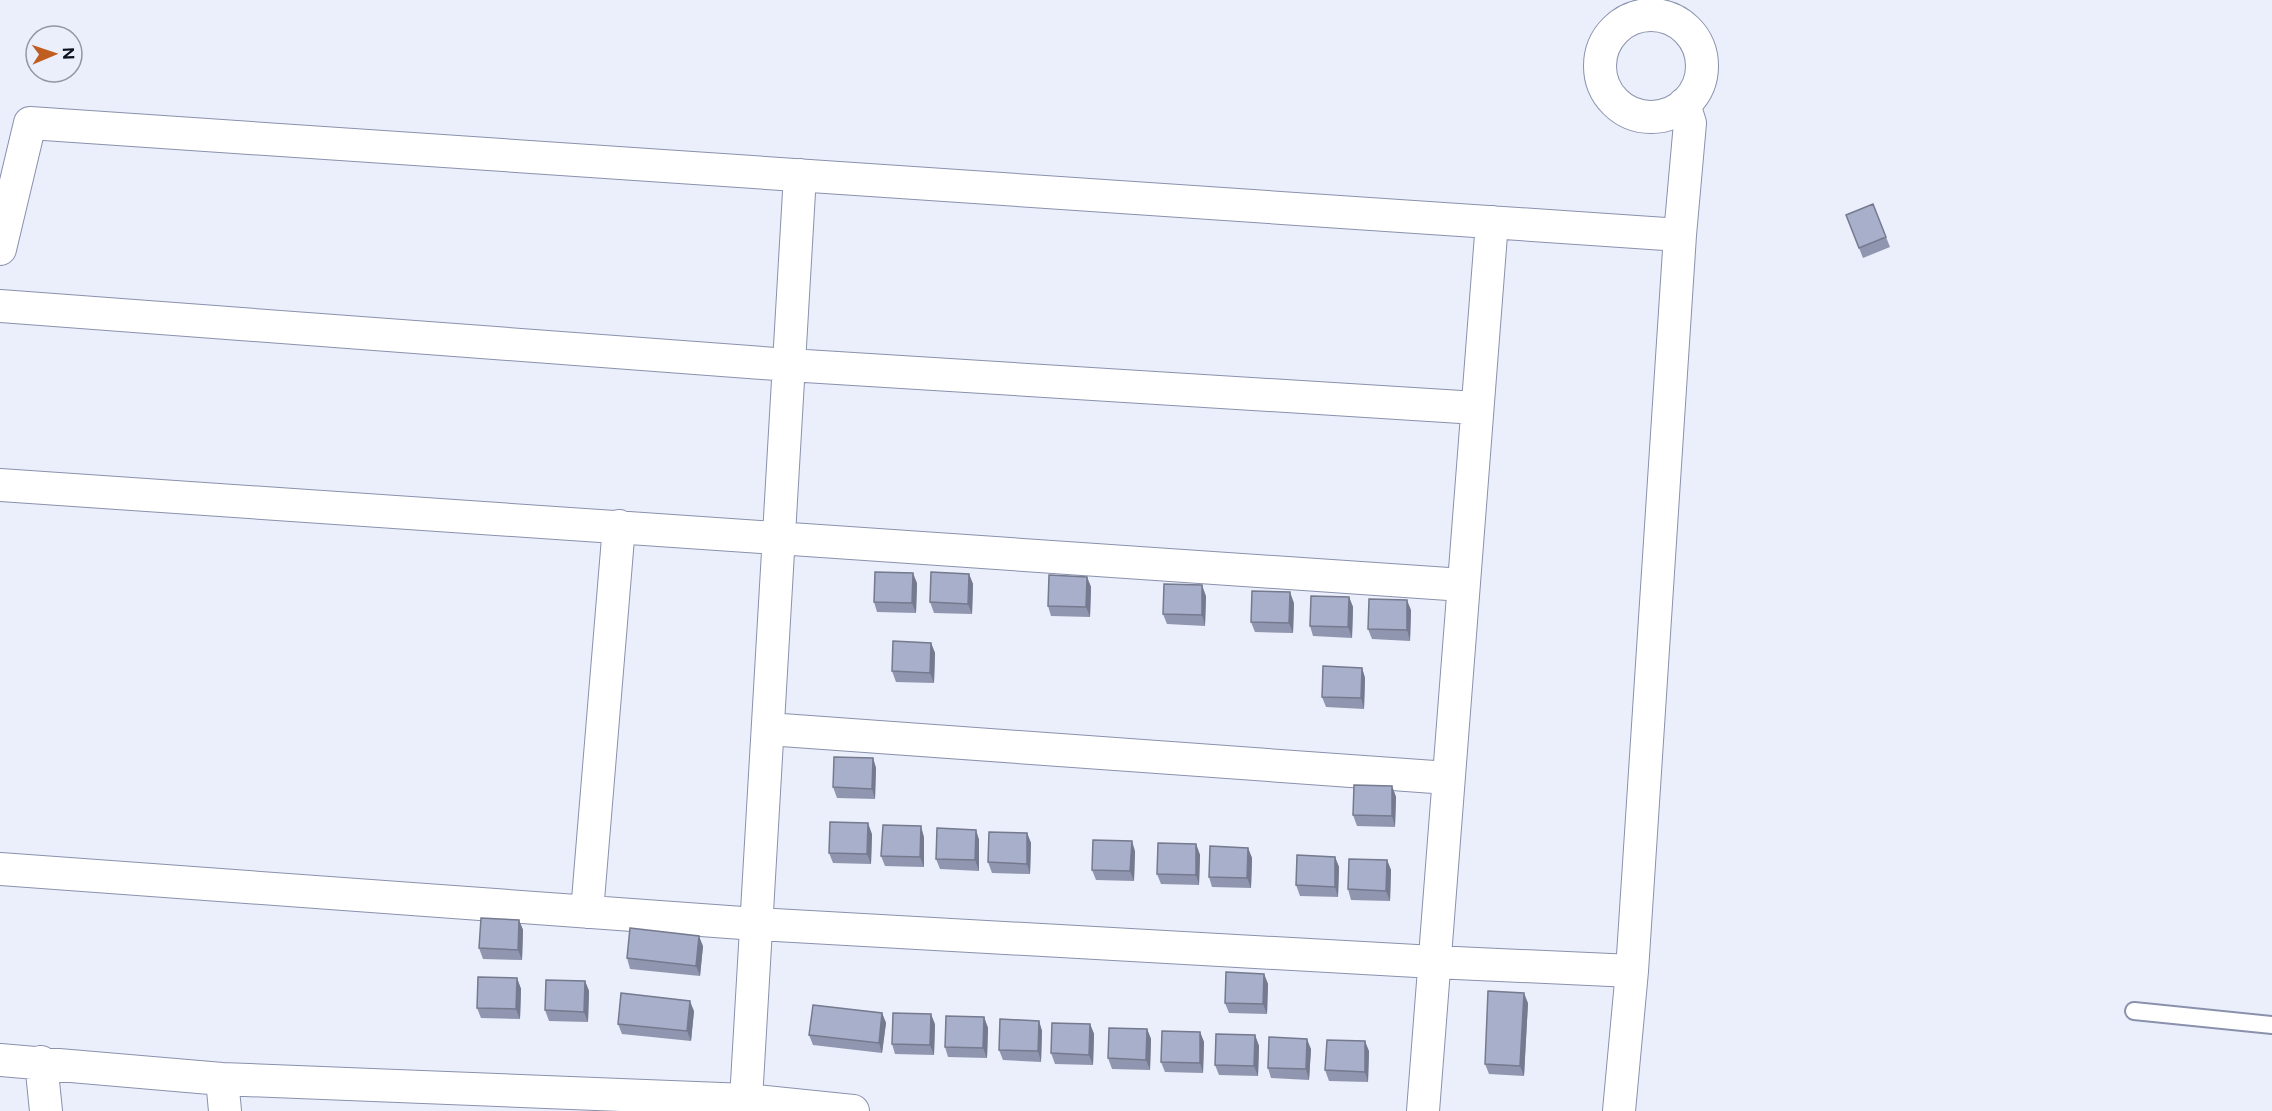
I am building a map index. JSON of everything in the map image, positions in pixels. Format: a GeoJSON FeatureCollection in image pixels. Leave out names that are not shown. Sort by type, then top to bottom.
{"type":"FeatureCollection","features":[{"type":"Feature","properties":{"kind":"street"},"geometry":{"type":"LineString","coordinates":[[1670,9],[1697,42],[1703,68],[1695,94],[1676,113],[1649,118],[1623,110],[1605,90],[1599,64],[1608,38],[1628,20],[1670,9]]}},
{"type":"Feature","properties":{"kind":"street"},"geometry":{"type":"LineString","coordinates":[[1619,1111],[1632,971],[1680,235],[1690,123],[1684,104]]}},
{"type":"Feature","properties":{"kind":"street"},"geometry":{"type":"LineString","coordinates":[[0,249],[30,123],[1680,235]]}},
{"type":"Feature","properties":{"kind":"street"},"geometry":{"type":"LineString","coordinates":[[747,1106],[800,175]]}},
{"type":"Feature","properties":{"kind":"street"},"geometry":{"type":"LineString","coordinates":[[1423,1111],[1492,222]]}},
{"type":"Feature","properties":{"kind":"street"},"geometry":{"type":"LineString","coordinates":[[0,306],[789,365],[1477,408]]}},
{"type":"Feature","properties":{"kind":"street"},"geometry":{"type":"LineString","coordinates":[[0,485],[1463,585]]}},
{"type":"Feature","properties":{"kind":"street"},"geometry":{"type":"LineString","coordinates":[[587,912],[619,526]]}},
{"type":"Feature","properties":{"kind":"street"},"geometry":{"type":"LineString","coordinates":[[768,729],[1448,778]]}},
{"type":"Feature","properties":{"kind":"street"},"geometry":{"type":"LineString","coordinates":[[0,869],[756,924],[1632,971]]}},
{"type":"Feature","properties":{"kind":"street"},"geometry":{"type":"LineString","coordinates":[[0,1060],[222,1079],[853,1111]]}},
{"type":"Feature","properties":{"kind":"street"},"geometry":{"type":"LineString","coordinates":[[41,1062],[46,1111]]}},
{"type":"Feature","properties":{"kind":"street"},"geometry":{"type":"LineString","coordinates":[[222,1079],[225,1111]]}},
{"type":"Feature","properties":{"kind":"lane"},"geometry":{"type":"LineString","coordinates":[[2134,1011],[2272,1025]]}},
{"type":"Feature","properties":{"kind":"building"},"geometry":{"type":"Polygon","coordinates":[[[1873,204],[1886,237],[1859,248],[1846,215],[1873,204]]]}},
{"type":"Feature","properties":{"kind":"building"},"geometry":{"type":"Polygon","coordinates":[[[875,572],[913,573],[912,603],[874,602],[875,572]]]}},
{"type":"Feature","properties":{"kind":"building"},"geometry":{"type":"Polygon","coordinates":[[[931,572],[969,574],[968,604],[930,602],[931,572]]]}},
{"type":"Feature","properties":{"kind":"building"},"geometry":{"type":"Polygon","coordinates":[[[1049,575],[1087,577],[1086,607],[1048,606],[1049,575]]]}},
{"type":"Feature","properties":{"kind":"building"},"geometry":{"type":"Polygon","coordinates":[[[1164,584],[1202,585],[1202,615],[1163,614],[1164,584]]]}},
{"type":"Feature","properties":{"kind":"building"},"geometry":{"type":"Polygon","coordinates":[[[1252,591],[1290,592],[1289,623],[1251,622],[1252,591]]]}},
{"type":"Feature","properties":{"kind":"building"},"geometry":{"type":"Polygon","coordinates":[[[1311,596],[1349,597],[1348,627],[1310,626],[1311,596]]]}},
{"type":"Feature","properties":{"kind":"building"},"geometry":{"type":"Polygon","coordinates":[[[1369,599],[1407,600],[1407,630],[1368,629],[1369,599]]]}},
{"type":"Feature","properties":{"kind":"building"},"geometry":{"type":"Polygon","coordinates":[[[893,641],[931,643],[930,673],[892,671],[893,641]]]}},
{"type":"Feature","properties":{"kind":"building"},"geometry":{"type":"Polygon","coordinates":[[[1323,666],[1362,668],[1361,698],[1322,697],[1323,666]]]}},
{"type":"Feature","properties":{"kind":"building"},"geometry":{"type":"Polygon","coordinates":[[[834,757],[873,758],[872,789],[833,787],[834,757]]]}},
{"type":"Feature","properties":{"kind":"building"},"geometry":{"type":"Polygon","coordinates":[[[1354,785],[1392,786],[1392,816],[1353,815],[1354,785]]]}},
{"type":"Feature","properties":{"kind":"building"},"geometry":{"type":"Polygon","coordinates":[[[830,822],[868,823],[867,854],[829,853],[830,822]]]}},
{"type":"Feature","properties":{"kind":"building"},"geometry":{"type":"Polygon","coordinates":[[[883,825],[921,826],[920,857],[881,856],[883,825]]]}},
{"type":"Feature","properties":{"kind":"building"},"geometry":{"type":"Polygon","coordinates":[[[937,828],[976,830],[975,860],[936,859],[937,828]]]}},
{"type":"Feature","properties":{"kind":"building"},"geometry":{"type":"Polygon","coordinates":[[[989,832],[1027,833],[1027,864],[988,862],[989,832]]]}},
{"type":"Feature","properties":{"kind":"building"},"geometry":{"type":"Polygon","coordinates":[[[1093,840],[1132,841],[1130,871],[1092,870],[1093,840]]]}},
{"type":"Feature","properties":{"kind":"building"},"geometry":{"type":"Polygon","coordinates":[[[1158,843],[1196,844],[1196,875],[1157,874],[1158,843]]]}},
{"type":"Feature","properties":{"kind":"building"},"geometry":{"type":"Polygon","coordinates":[[[1210,846],[1248,848],[1247,878],[1209,877],[1210,846]]]}},
{"type":"Feature","properties":{"kind":"building"},"geometry":{"type":"Polygon","coordinates":[[[1297,855],[1335,857],[1335,887],[1296,885],[1297,855]]]}},
{"type":"Feature","properties":{"kind":"building"},"geometry":{"type":"Polygon","coordinates":[[[1349,859],[1387,860],[1386,891],[1348,889],[1349,859]]]}},
{"type":"Feature","properties":{"kind":"building"},"geometry":{"type":"Polygon","coordinates":[[[481,918],[519,920],[518,950],[479,948],[481,918]]]}},
{"type":"Feature","properties":{"kind":"building"},"geometry":{"type":"Polygon","coordinates":[[[630,928],[699,936],[696,966],[627,958],[630,928]]]}},
{"type":"Feature","properties":{"kind":"building"},"geometry":{"type":"Polygon","coordinates":[[[1226,972],[1264,974],[1263,1004],[1225,1003],[1226,972]]]}},
{"type":"Feature","properties":{"kind":"building"},"geometry":{"type":"Polygon","coordinates":[[[478,977],[517,978],[516,1009],[477,1008],[478,977]]]}},
{"type":"Feature","properties":{"kind":"building"},"geometry":{"type":"Polygon","coordinates":[[[546,980],[585,981],[584,1012],[545,1010],[546,980]]]}},
{"type":"Feature","properties":{"kind":"building"},"geometry":{"type":"Polygon","coordinates":[[[1488,991],[1524,993],[1520,1066],[1485,1064],[1488,991]]]}},
{"type":"Feature","properties":{"kind":"building"},"geometry":{"type":"Polygon","coordinates":[[[621,993],[690,1001],[687,1031],[618,1024],[621,993]]]}},
{"type":"Feature","properties":{"kind":"building"},"geometry":{"type":"Polygon","coordinates":[[[813,1005],[882,1013],[879,1043],[809,1035],[813,1005]]]}},
{"type":"Feature","properties":{"kind":"building"},"geometry":{"type":"Polygon","coordinates":[[[893,1013],[931,1014],[930,1045],[892,1044],[893,1013]]]}},
{"type":"Feature","properties":{"kind":"building"},"geometry":{"type":"Polygon","coordinates":[[[946,1016],[984,1017],[983,1048],[945,1047],[946,1016]]]}},
{"type":"Feature","properties":{"kind":"building"},"geometry":{"type":"Polygon","coordinates":[[[1000,1019],[1039,1021],[1038,1051],[999,1050],[1000,1019]]]}},
{"type":"Feature","properties":{"kind":"building"},"geometry":{"type":"Polygon","coordinates":[[[1052,1023],[1090,1024],[1089,1055],[1051,1053],[1052,1023]]]}},
{"type":"Feature","properties":{"kind":"building"},"geometry":{"type":"Polygon","coordinates":[[[1109,1028],[1147,1029],[1146,1060],[1108,1058],[1109,1028]]]}},
{"type":"Feature","properties":{"kind":"building"},"geometry":{"type":"Polygon","coordinates":[[[1162,1031],[1200,1032],[1200,1063],[1161,1062],[1162,1031]]]}},
{"type":"Feature","properties":{"kind":"building"},"geometry":{"type":"Polygon","coordinates":[[[1216,1034],[1255,1035],[1254,1066],[1215,1065],[1216,1034]]]}},
{"type":"Feature","properties":{"kind":"building"},"geometry":{"type":"Polygon","coordinates":[[[1269,1037],[1307,1039],[1306,1069],[1268,1068],[1269,1037]]]}},
{"type":"Feature","properties":{"kind":"building"},"geometry":{"type":"Polygon","coordinates":[[[1327,1040],[1365,1041],[1365,1072],[1325,1070],[1327,1040]]]}}]}
